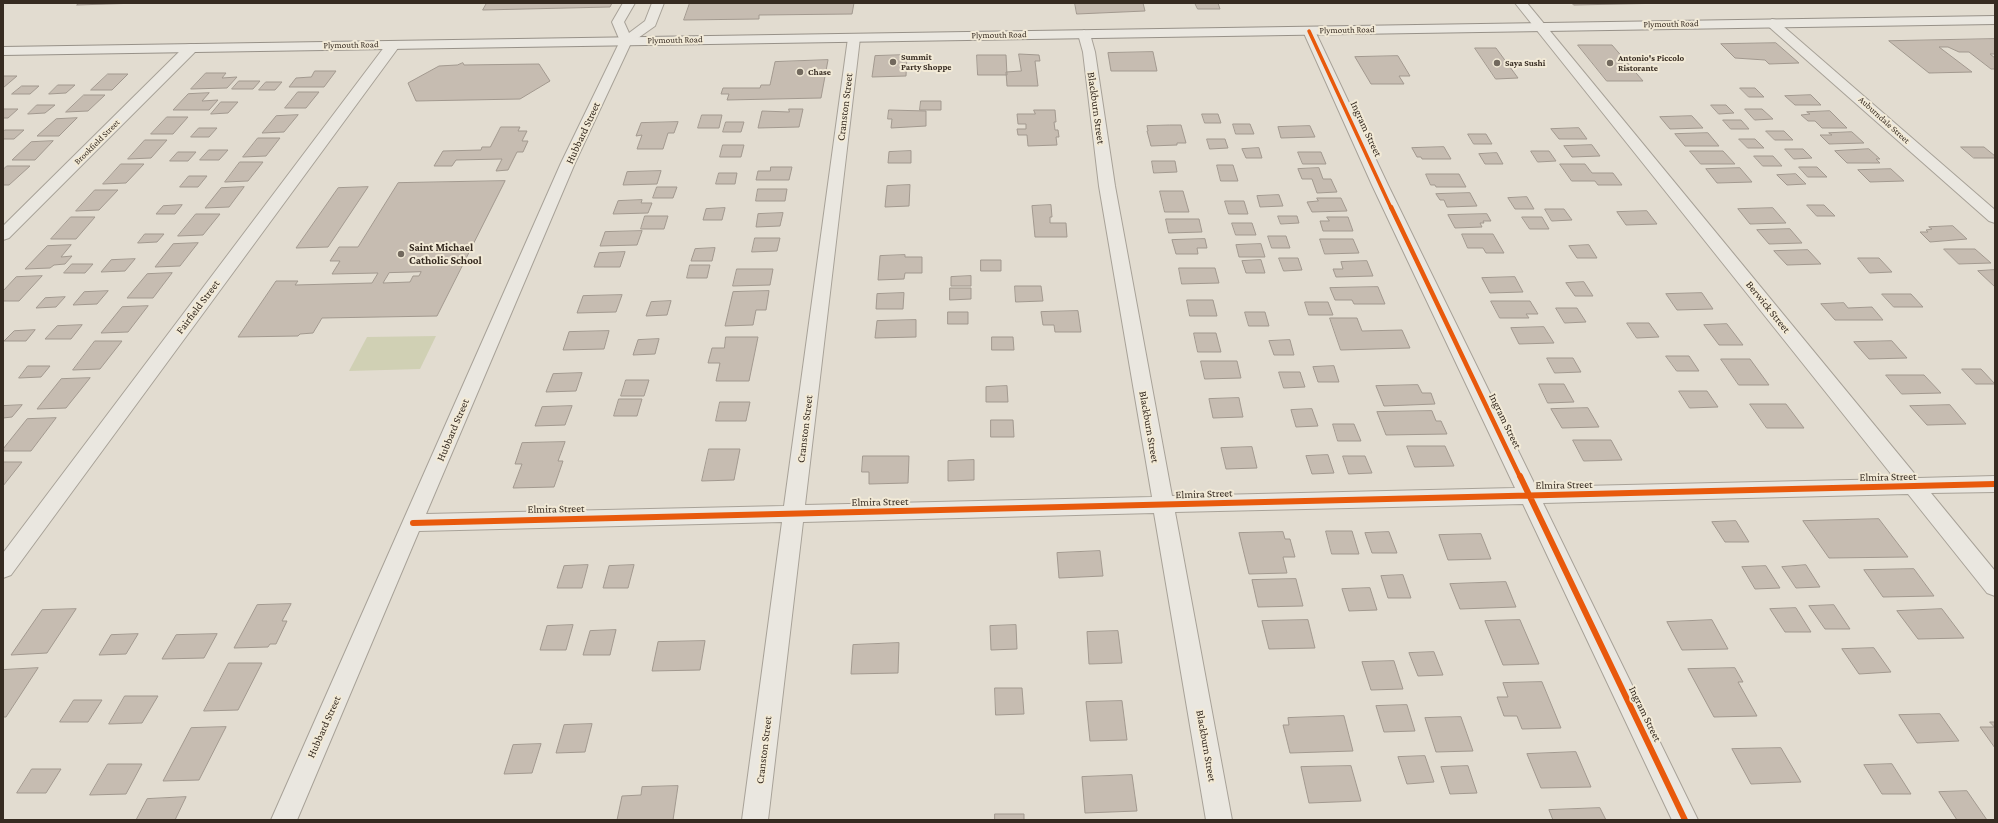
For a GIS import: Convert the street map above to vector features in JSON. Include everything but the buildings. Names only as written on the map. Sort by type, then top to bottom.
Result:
[{"type":"main road","name":"Plymouth Road","points":[[3,51],[1309,31],[1540,26],[1994,21]]},
{"type":"street","points":[[629,3],[618,22],[626,41],[651,23],[658,3]]},
{"type":"street","name":"Berwick Street","points":[[1521,3],[1995,587]]},
{"type":"street","name":"Auburndale Street","points":[[1772,23],[1995,218]]},
{"type":"street","name":"Ingram Street","points":[[1309,31],[1380,185],[1685,820]]},
{"type":"street","name":"Blackburn Street","points":[[1084,34],[1089,52],[1093,91],[1106,179],[1220,820]]},
{"type":"street","name":"Cranston Street","points":[[755,820],[854,38]]},
{"type":"street","name":"Hubbard Street","points":[[284,820],[568,163],[626,41]]},
{"type":"street","name":"Fairfield Street","points":[[3,569],[393,45]]},
{"type":"street","name":"Brookfield Street","points":[[3,235],[191,48]]},
{"type":"street","name":"Elmira Street","points":[[413,523],[1995,484]]},
{"type":"green space","points":[[436,336],[420,369],[349,371],[367,337]]},
{"type":"cycle path","points":[[1309,31],[1380,185],[1685,820]]},
{"type":"cycle path","points":[[413,523],[1995,484]]},
{"type":"place","name":"Summit Party Shoppe","points":[[893,62]]},
{"type":"place","name":"Saya Sushi","points":[[1497,63]]},
{"type":"place","name":"Antonio's Piccolo Ristorante","points":[[1610,63]]},
{"type":"place","name":"Chase","points":[[800,72]]},
{"type":"place","name":"Saint Michael Catholic School","points":[[401,254]]}]
